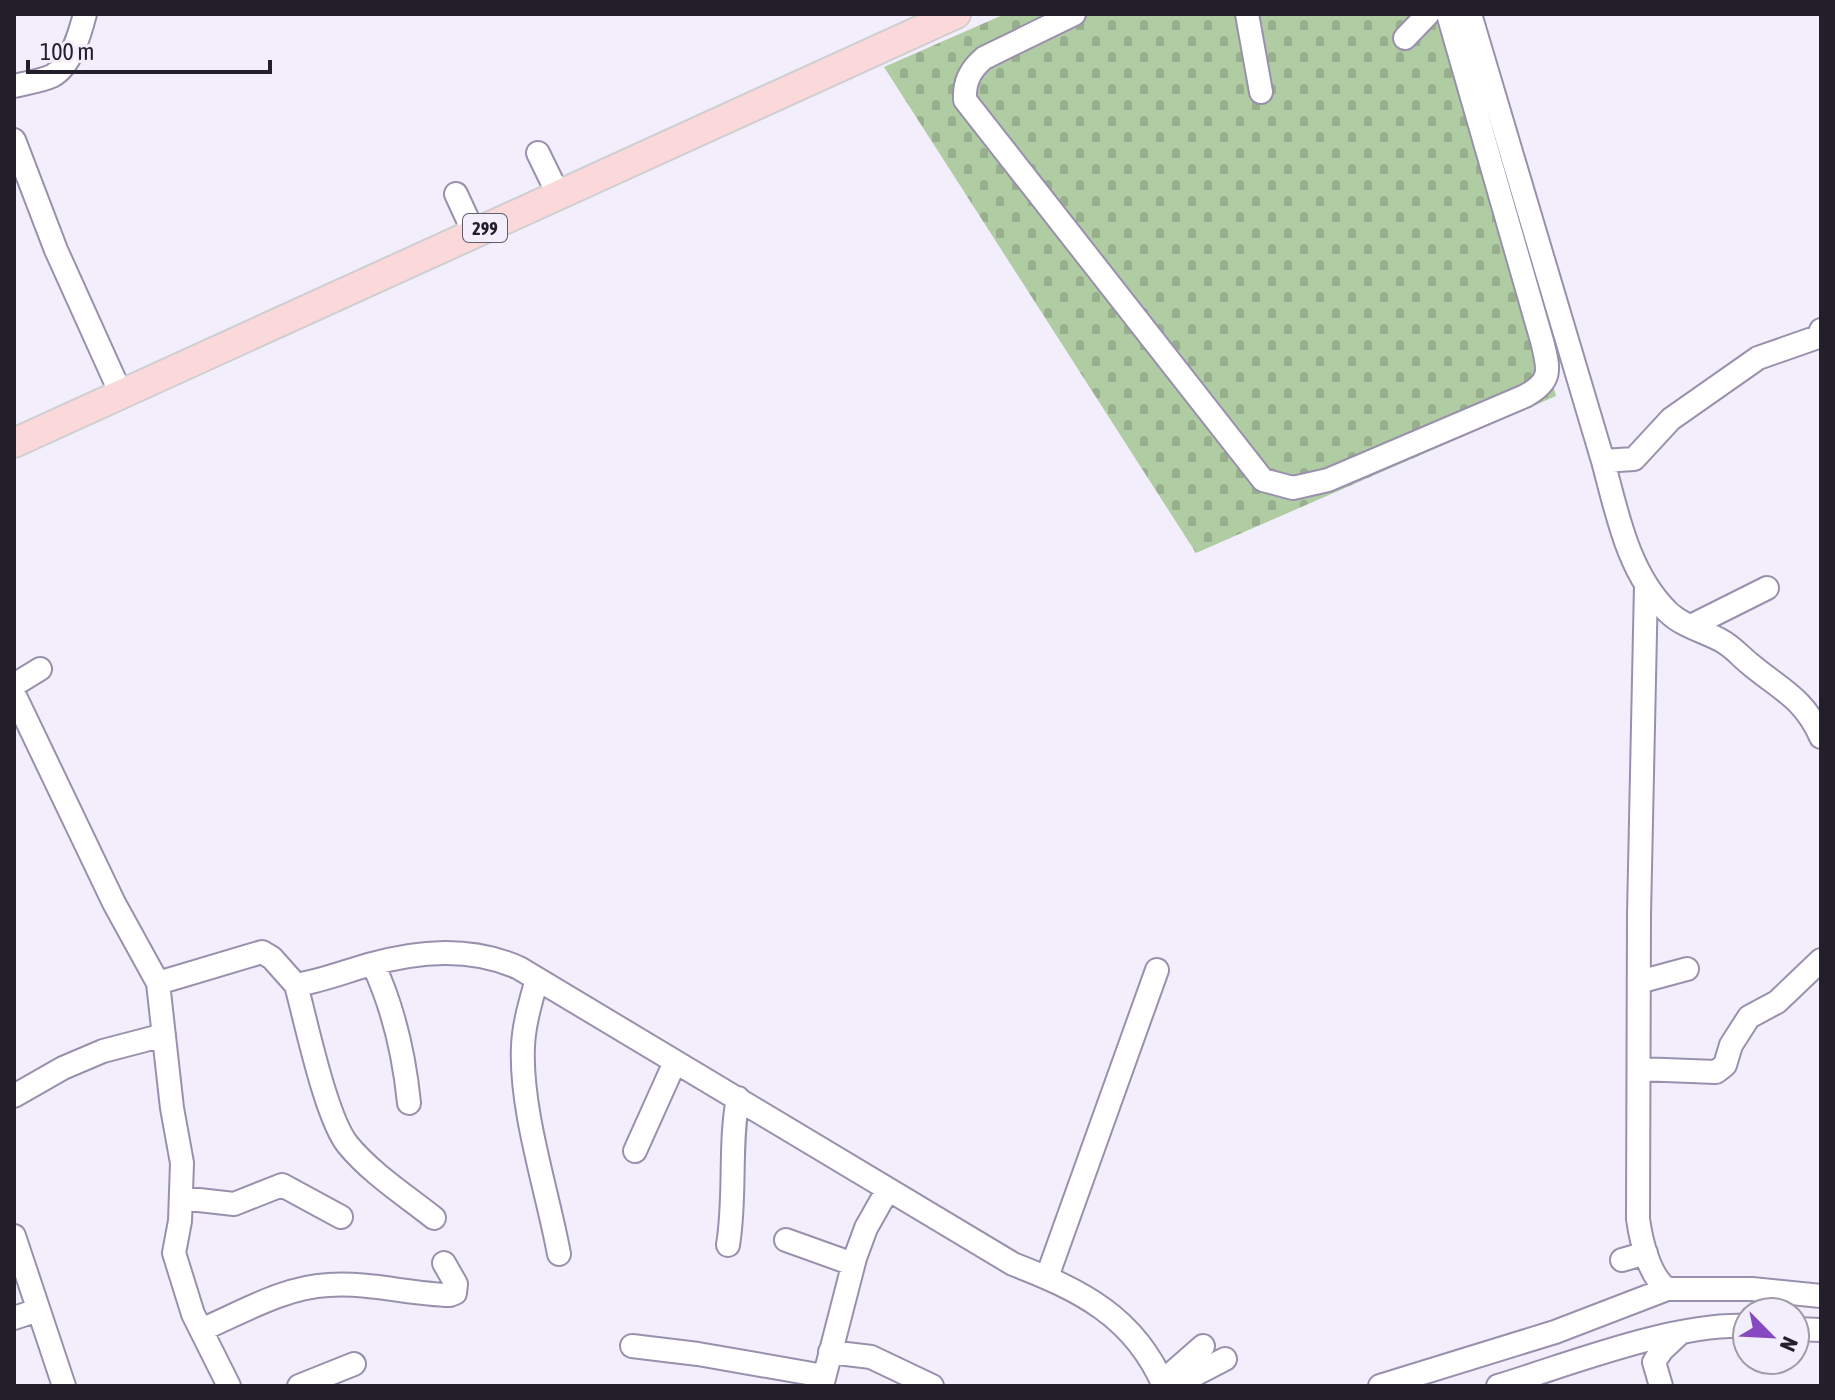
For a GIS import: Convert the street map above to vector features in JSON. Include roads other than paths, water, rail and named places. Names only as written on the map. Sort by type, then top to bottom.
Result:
[{"type":"main road","name":"299","points":[[14,443],[956,14]]},
{"type":"street","points":[[14,86],[52,75],[60,69],[66,62],[85,14]]},
{"type":"street","points":[[1074,14],[984,58],[975,66],[965,84],[965,100],[1263,480],[1293,488],[1328,480],[1525,396],[1545,380],[1547,363],[1542,341],[1448,14]]},
{"type":"street","points":[[1247,14],[1261,92]]},
{"type":"street","points":[[1405,38],[1428,14]]},
{"type":"street","points":[[1470,14],[1626,544],[1646,585],[1667,612],[1729,645],[1789,691],[1803,704],[1821,737]]},
{"type":"street","points":[[14,140],[56,250],[121,394]]},
{"type":"street","points":[[538,153],[558,194]]},
{"type":"street","points":[[456,194],[474,233]]},
{"type":"street","points":[[1603,461],[1634,459],[1671,419],[1758,358],[1820,336]]},
{"type":"street","points":[[1646,585],[1638,1219],[1646,1253],[1661,1285],[1667,1289]]},
{"type":"street","points":[[1691,626],[1767,588]]},
{"type":"street","points":[[14,685],[40,669]]},
{"type":"street","points":[[14,694],[119,912],[158,983],[182,1163],[174,1253],[193,1314],[229,1386]]},
{"type":"street","points":[[296,985],[373,964],[443,951],[488,956],[519,968],[1013,1264],[1064,1284],[1102,1307],[1142,1345],[1167,1385]]},
{"type":"street","points":[[158,983],[262,952],[268,954],[296,985],[332,1113],[341,1134],[357,1153],[434,1218]]},
{"type":"street","points":[[1639,1069],[1716,1072],[1721,1069],[1731,1045],[1749,1017],[1777,1002],[1821,960]]},
{"type":"street","points":[[373,964],[393,1011],[402,1046],[409,1103]]},
{"type":"street","points":[[1639,982],[1687,969]]},
{"type":"street","points":[[1047,1277],[1157,970]]},
{"type":"street","points":[[537,979],[527,1014],[523,1067],[531,1123],[559,1254]]},
{"type":"street","points":[[14,1096],[63,1068],[103,1051],[164,1035]]},
{"type":"street","points":[[635,1151],[675,1062]]},
{"type":"street","points":[[728,1245],[734,1119],[738,1098]]},
{"type":"street","points":[[181,1198],[234,1204],[278,1184],[341,1217]]},
{"type":"street","points":[[632,1346],[698,1354],[823,1381],[853,1264],[866,1228],[888,1189]]},
{"type":"street","points":[[15,1240],[64,1386]]},
{"type":"street","points":[[786,1240],[853,1264]]},
{"type":"street","points":[[1622,1260],[1646,1253]]},
{"type":"street","points":[[201,1330],[309,1287],[358,1284],[419,1294],[450,1295],[455,1293],[456,1284],[444,1263]]},
{"type":"street","points":[[1380,1386],[1555,1332],[1667,1289],[1752,1289],[1821,1296]]},
{"type":"street","points":[[14,1318],[38,1310]]},
{"type":"street","points":[[1498,1386],[1645,1341],[1731,1325]]},
{"type":"street","points":[[1661,1386],[1654,1362],[1680,1333]]},
{"type":"street","points":[[1167,1385],[1203,1346]]},
{"type":"street","points":[[830,1352],[871,1357],[932,1386]]},
{"type":"street","points":[[1167,1385],[1225,1359]]},
{"type":"street","points":[[299,1386],[354,1364]]}]
